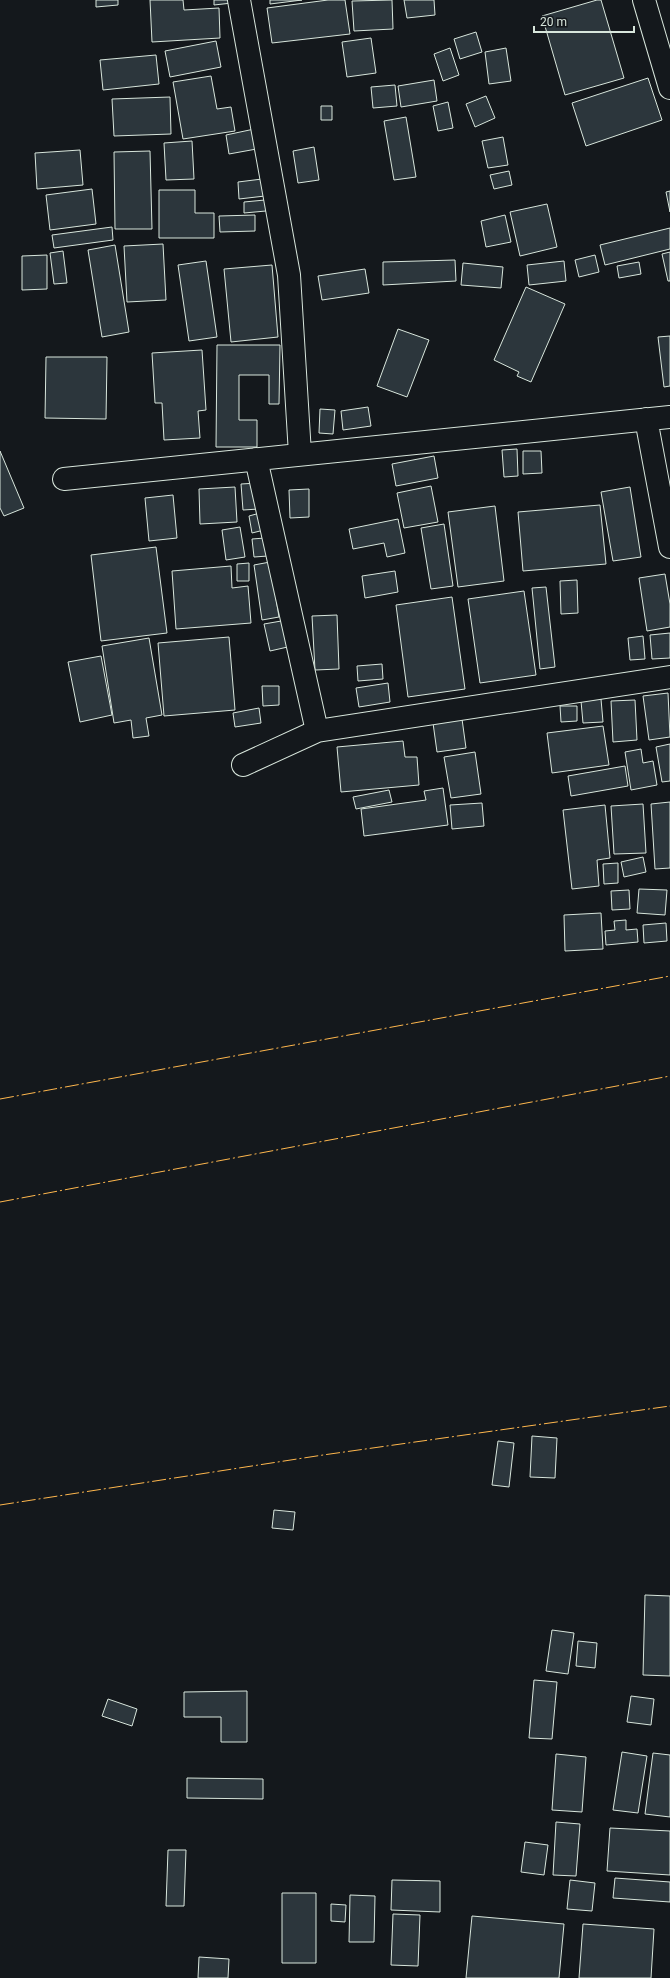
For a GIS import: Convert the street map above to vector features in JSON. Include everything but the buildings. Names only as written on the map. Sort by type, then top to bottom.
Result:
[{"type":"street","points":[[239,0],[289,275],[300,454]]},
{"type":"street","points":[[644,0],[670,88]]},
{"type":"street","points":[[64,479],[670,417]]},
{"type":"street","points":[[646,419],[670,547]]},
{"type":"street","points":[[256,459],[317,730]]},
{"type":"street","points":[[243,764],[317,730],[670,677]]},
{"type":"power","points":[[0,1099],[670,976]]},
{"type":"power","points":[[0,1202],[670,1076]]},
{"type":"power","points":[[0,1505],[323,1455],[670,1406]]}]
